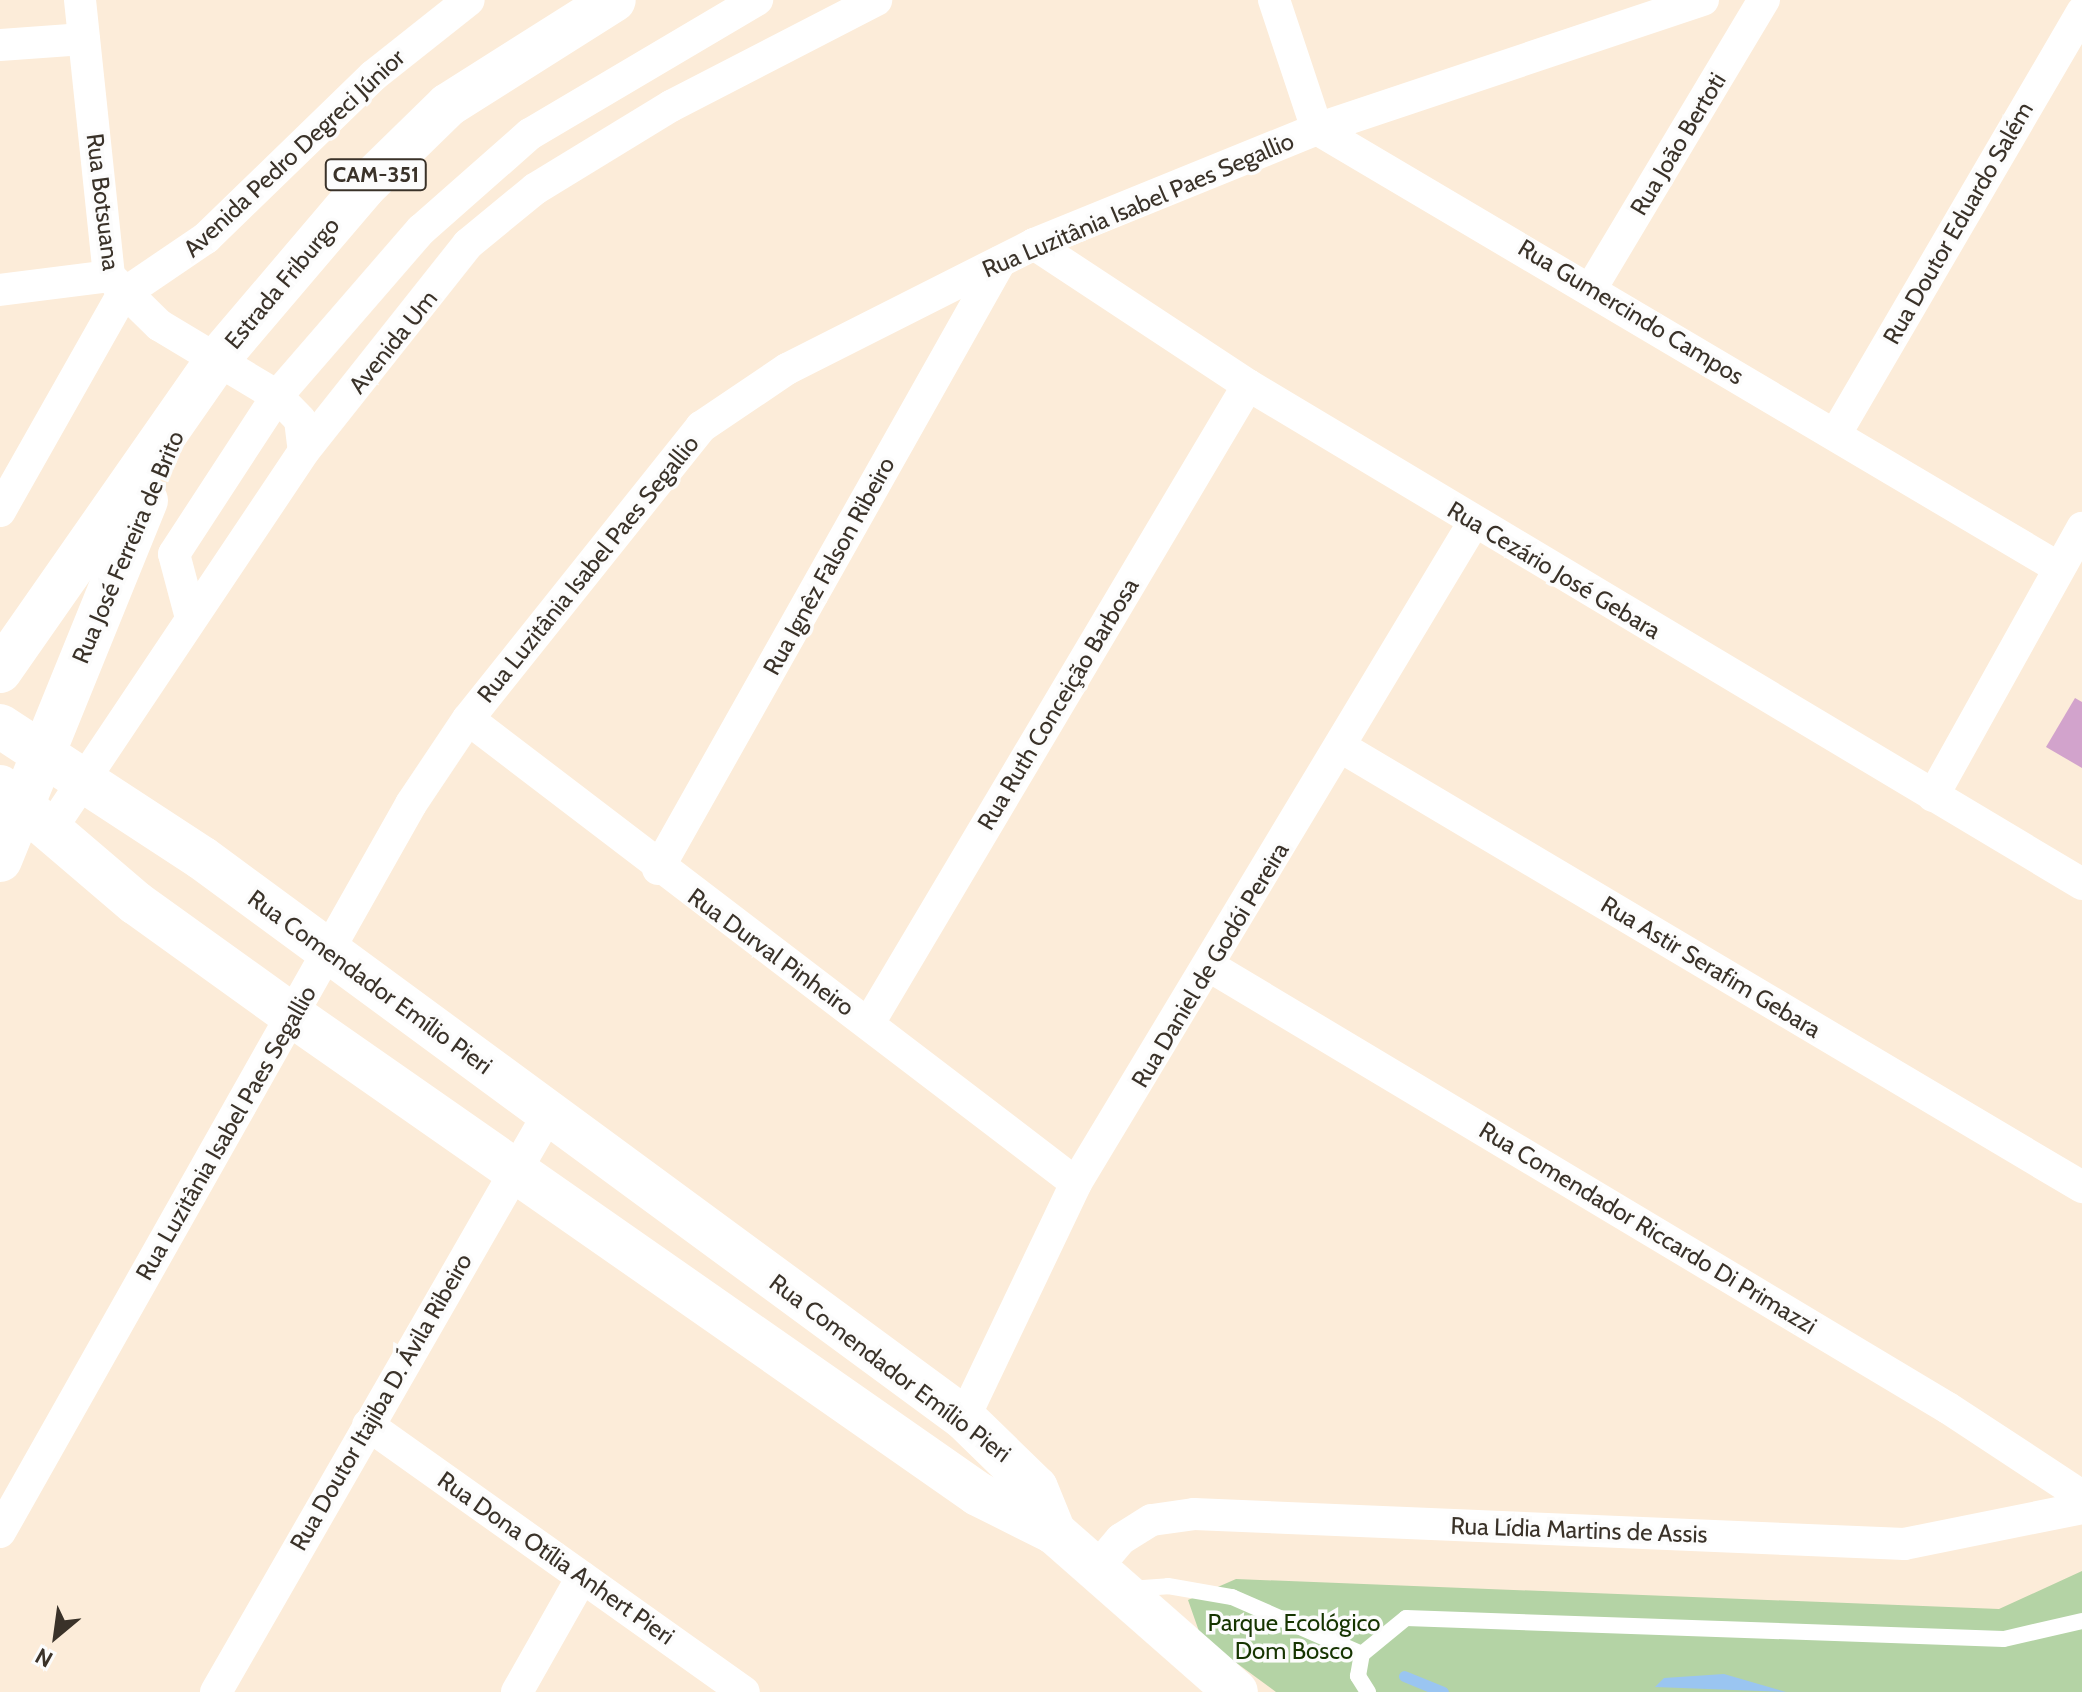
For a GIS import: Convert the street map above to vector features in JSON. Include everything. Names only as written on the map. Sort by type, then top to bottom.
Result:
[{"type":"street","name":"Rua Botsuana","points":[[80,0],[116,286],[216,361],[277,396],[300,420],[304,451]]},
{"type":"street","name":"Avenida Pedro Degreci Júnior","points":[[0,511],[116,286],[206,238],[373,76],[469,0]]},
{"type":"street","name":"Estrada Friburgo","points":[[191,404],[216,361],[364,187],[448,105],[614,0]]},
{"type":"street","name":"Avenida Um","points":[[191,618],[174,554],[277,396],[421,230],[530,134],[757,0]]},
{"type":"street","name":"Avenida Um","points":[[25,809],[81,778],[304,451],[377,364],[468,244],[535,189],[671,106],[876,0]]},
{"type":"street","points":[[1274,0],[1317,129]]},
{"type":"street","name":"Rua Luzitânia Isabel Paes Segallio","points":[[0,1532],[292,1015],[468,719],[701,427],[787,369],[1034,244],[1317,129],[1703,0]]},
{"type":"street","name":"Rua João Bertoti","points":[[1592,287],[1764,0]]},
{"type":"street","name":"Rua Doutor Eduardo Salém","points":[[1835,435],[2082,12]]},
{"type":"street","points":[[0,45],[84,39]]},
{"type":"street","name":"Rua Gumercindo Campos","points":[[1317,129],[1592,287],[2059,568]]},
{"type":"street","name":"Rua Cezário José Gebara","points":[[1034,244],[1248,385],[2082,884]]},
{"type":"street","name":"Rua Ignêz Falson Ribeiro","points":[[658,869],[1000,262]]},
{"type":"street","points":[[0,290],[116,286]]},
{"type":"street","points":[[346,319],[343,340],[351,354],[377,364]]},
{"type":"street","name":"Rua Ruth Conceição Barbosa","points":[[869,1023],[1248,385]]},
{"type":"street","name":"Rua José Ferreira de Brito","points":[[0,671],[191,404]]},
{"type":"street","name":"Rua José Ferreira de Brito","points":[[0,860],[25,809],[43,753],[110,579],[191,404]]},
{"type":"street","name":"Rua Daniel de Godói Pereira","points":[[964,1418],[1076,1183],[1211,967],[1474,522]]},
{"type":"street","points":[[1933,796],[2082,528]]},
{"type":"street","name":"Rua Durval Pinheiro","points":[[468,719],[658,869],[869,1023],[1076,1183]]},
{"type":"street","name":"Rua Comendador Emílio Pieri","points":[[0,726],[81,778],[330,951],[964,1418],[1036,1488],[1054,1532]]},
{"type":"street","name":"Rua Astir Serafim Gebara","points":[[1341,747],[2082,1187]]},
{"type":"street","name":"Rua Comendador Emílio Pieri","points":[[25,809],[292,1015],[512,1171],[978,1494],[1054,1532]]},
{"type":"street","name":"Rua Comendador Riccardo Di Primazzi","points":[[1211,967],[1948,1408],[2082,1496]]},
{"type":"street","name":"Rua Doutor Itajiba D. Ávila Ribeiro","points":[[216,1692],[512,1171],[549,1113]]},
{"type":"street","name":"Rua Dona Otília Anhert Pieri","points":[[368,1425],[744,1692]]},
{"type":"street","name":"Rua Lídia Martins de Assis","points":[[1103,1581],[1121,1539],[1152,1520],[1194,1514],[1904,1544],[2082,1508]]},
{"type":"street","points":[[1054,1532],[1103,1581],[1236,1692]]},
{"type":"street","points":[[517,1692],[582,1577]]},
{"type":"lane","points":[[1103,1581],[1168,1586],[1232,1597],[1362,1654]]},
{"type":"lane","points":[[1368,1692],[1358,1676],[1362,1654],[1406,1618],[2004,1639],[2082,1621]]},
{"type":"green space","name":"Parque Ecológico Dom Bosco","points":[[2082,1571],[2082,1692],[1276,1692],[1201,1637],[1188,1600],[1236,1579],[1999,1609]]},
{"type":"water","points":[[1724,1674],[1786,1692],[1655,1687],[1664,1678]]},
{"type":"building","points":[[2075,698],[2082,702],[2082,768],[2046,747]]},
{"type":"waterway","points":[[1404,1676],[1443,1692]]}]
